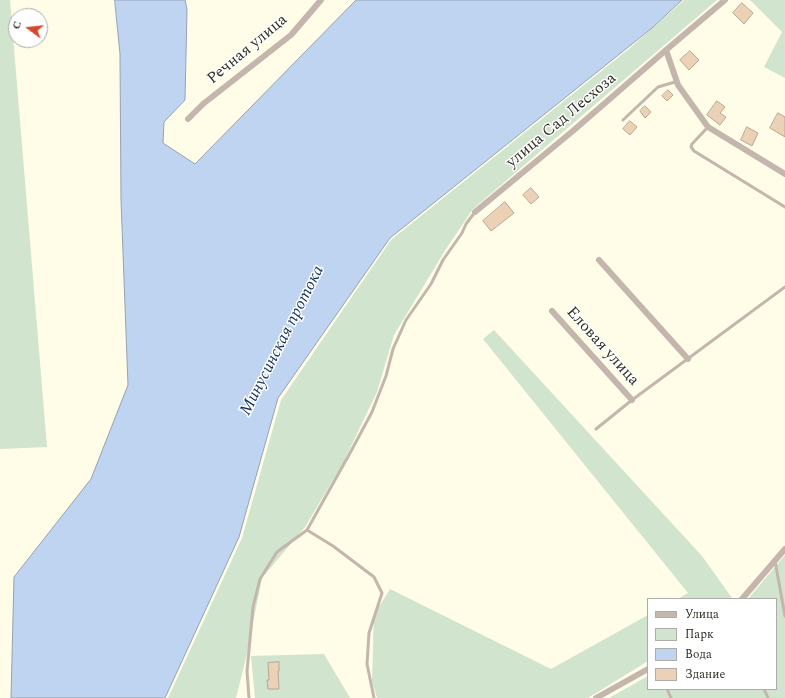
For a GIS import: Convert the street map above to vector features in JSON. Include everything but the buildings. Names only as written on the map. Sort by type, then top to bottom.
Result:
[{"type":"street","name":"Речная улица","points":[[188,118],[203,104],[291,35],[321,0]]},
{"type":"street","name":"улица Сад Лесхоза","points":[[475,212],[574,130],[725,0]]},
{"type":"street","points":[[666,50],[678,84],[708,127],[785,174]]},
{"type":"street","points":[[598,260],[688,359]]},
{"type":"street","name":"Еловая улица","points":[[552,311],[632,400]]},
{"type":"street","points":[[743,598],[785,549]]},
{"type":"street","points":[[596,698],[647,670]]},
{"type":"lane","points":[[623,120],[658,87],[675,82],[678,84]]},
{"type":"lane","points":[[708,127],[692,144],[694,151],[785,208]]},
{"type":"lane","points":[[249,698],[247,670],[253,608],[260,579],[276,552],[307,530],[372,412],[386,376],[393,349],[406,320],[431,284],[443,260],[475,212]]},
{"type":"lane","points":[[596,429],[632,400],[785,287]]},
{"type":"lane","points":[[307,530],[333,546],[374,577],[382,593],[368,633],[367,664],[374,698]]},
{"type":"lane","points":[[775,561],[785,616]]},
{"type":"green space","points":[[0,0],[10,0],[11,8],[8,8],[8,48],[14,48],[47,447],[0,449]]},
{"type":"green space","points":[[684,0],[717,0],[473,209],[446,249],[394,335],[377,392],[343,463],[305,527],[262,578],[236,698],[168,698],[242,538],[281,400],[391,240],[630,48]]},
{"type":"green space","points":[[750,0],[785,0],[785,78],[764,67],[782,32]]},
{"type":"green space","points":[[494,330],[702,556],[732,598],[680,598],[688,593],[483,339]]},
{"type":"green space","points":[[785,555],[785,698],[609,698],[647,677],[647,690],[777,690],[777,598],[749,598]]},
{"type":"green space","points":[[390,589],[551,669],[647,616],[647,662],[588,698],[377,698],[372,681],[374,615]]},
{"type":"green space","points":[[324,654],[350,698],[255,698],[251,656]]},
{"type":"water","name":"Минусинская протока","points":[[115,0],[185,0],[187,9],[185,100],[164,122],[163,143],[195,164],[356,0],[682,0],[652,28],[390,238],[278,398],[239,537],[165,698],[11,698],[14,577],[91,479],[128,385],[121,200],[120,54]]}]
